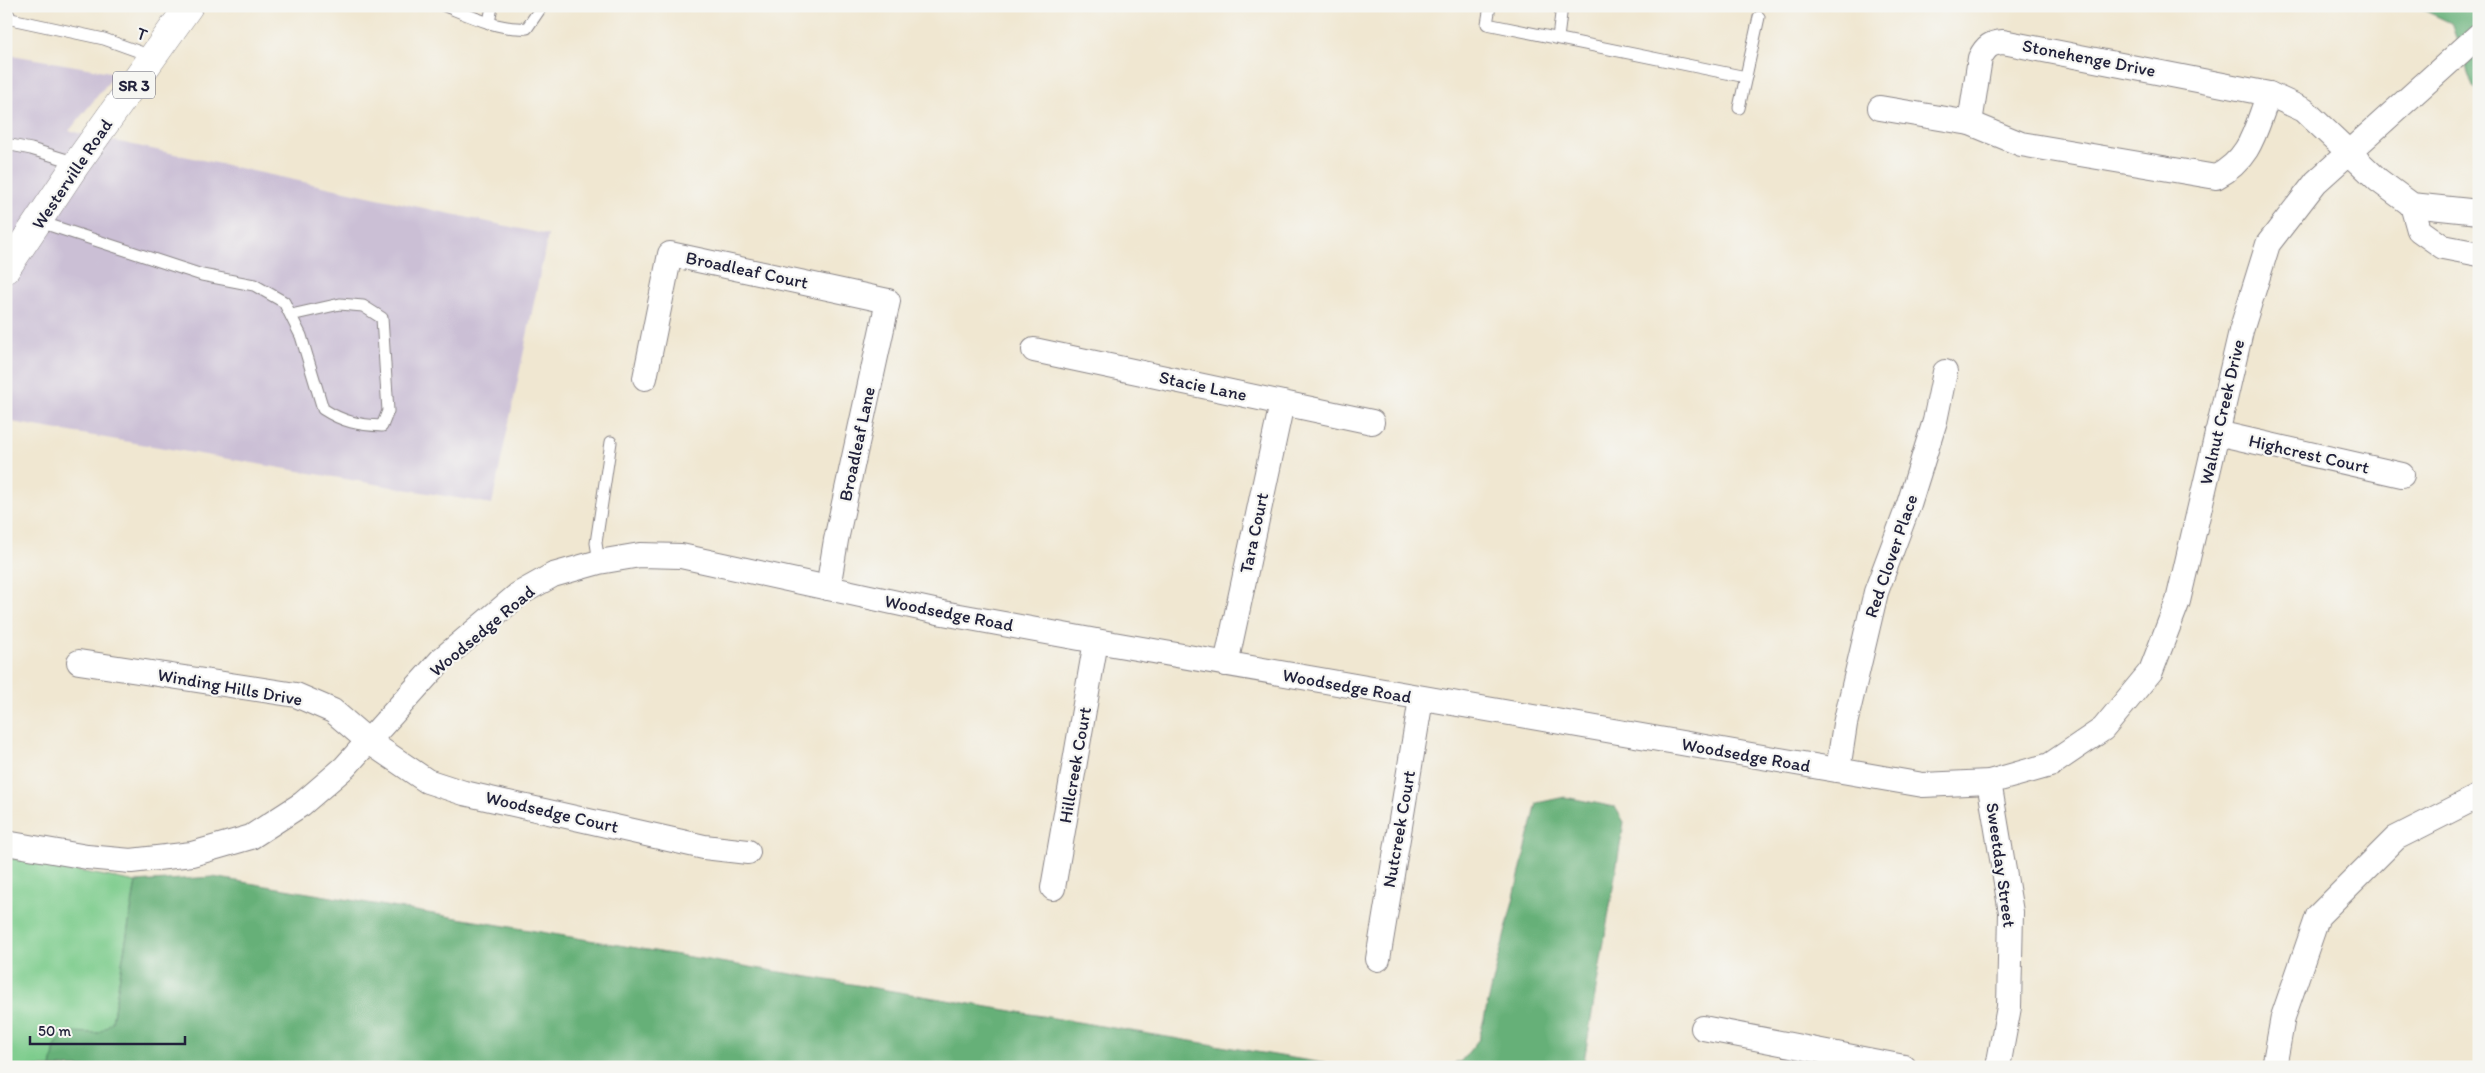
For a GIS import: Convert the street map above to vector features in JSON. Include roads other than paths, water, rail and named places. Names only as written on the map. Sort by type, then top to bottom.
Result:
[{"type":"main road","name":"Westerville Road","points":[[6,269],[40,222],[77,163],[155,57],[189,6]]},
{"type":"street","name":"Walnut Creek Drive","points":[[1989,782],[2050,765],[2103,729],[2151,671],[2178,601],[2241,331],[2268,244],[2316,182],[2479,35]]},
{"type":"street","name":"Stonehenge Drive","points":[[1970,123],[1980,58],[1985,49],[1993,43],[2013,44],[2269,94],[2304,110],[2350,151],[2378,180],[2412,205]]},
{"type":"street","points":[[1880,108],[1970,123],[2020,144],[2216,177],[2233,168],[2245,155],[2269,94]]},
{"type":"street","points":[[2479,212],[2412,205],[2419,230],[2442,247],[2479,254]]},
{"type":"street","name":"Broadleaf Court","points":[[645,378],[670,254],[888,301]]},
{"type":"street","name":"Broadleaf Lane","points":[[828,588],[836,540],[888,301]]},
{"type":"street","name":"Stacie Lane","points":[[1034,350],[1372,422]]},
{"type":"street","name":"Red Clover Place","points":[[1838,770],[1845,724],[1876,592],[1909,504],[1935,421],[1945,372]]},
{"type":"street","name":"Tara Court","points":[[1226,664],[1282,403]]},
{"type":"street","name":"Highcrest Court","points":[[2217,433],[2402,476]]},
{"type":"street","name":"Woodsedge Road","points":[[6,843],[87,858],[131,861],[192,854],[251,838],[302,804],[345,767],[442,659],[519,594],[553,575],[599,562],[640,555],[681,556],[828,588],[1096,641],[1923,785],[1989,782]]},
{"type":"street","name":"Hillcreek Court","points":[[1053,888],[1096,641]]},
{"type":"street","name":"Winding Hills Drive","points":[[79,662],[296,695],[333,711],[368,741]]},
{"type":"street","name":"Nutcreek Court","points":[[1378,959],[1421,699]]},
{"type":"street","name":"Woodsedge Court","points":[[368,741],[427,781],[464,793],[704,847],[748,852]]},
{"type":"street","name":"Sweetday Street","points":[[1989,782],[2011,912],[2009,1007],[1998,1067]]},
{"type":"street","points":[[2274,1067],[2283,1017],[2318,916],[2396,838],[2479,796]]},
{"type":"street","points":[[1703,1028],[1904,1067]]},
{"type":"lane","points":[[445,6],[489,23],[527,28],[542,6]]},
{"type":"lane","points":[[489,23],[492,6]]},
{"type":"lane","points":[[1490,6],[1487,24],[1746,77]]},
{"type":"lane","points":[[1558,38],[1562,6]]},
{"type":"lane","name":"T","points":[[6,10],[11,19],[104,39],[155,57]]},
{"type":"lane","points":[[1739,108],[1759,17]]},
{"type":"lane","points":[[6,144],[31,149],[77,163]]},
{"type":"lane","points":[[40,222],[202,275],[254,285],[284,302],[301,336],[323,409],[338,419],[358,426],[382,426],[388,411],[382,318],[363,306],[340,304],[291,315]]},
{"type":"lane","points":[[599,562],[596,543],[611,442]]}]
